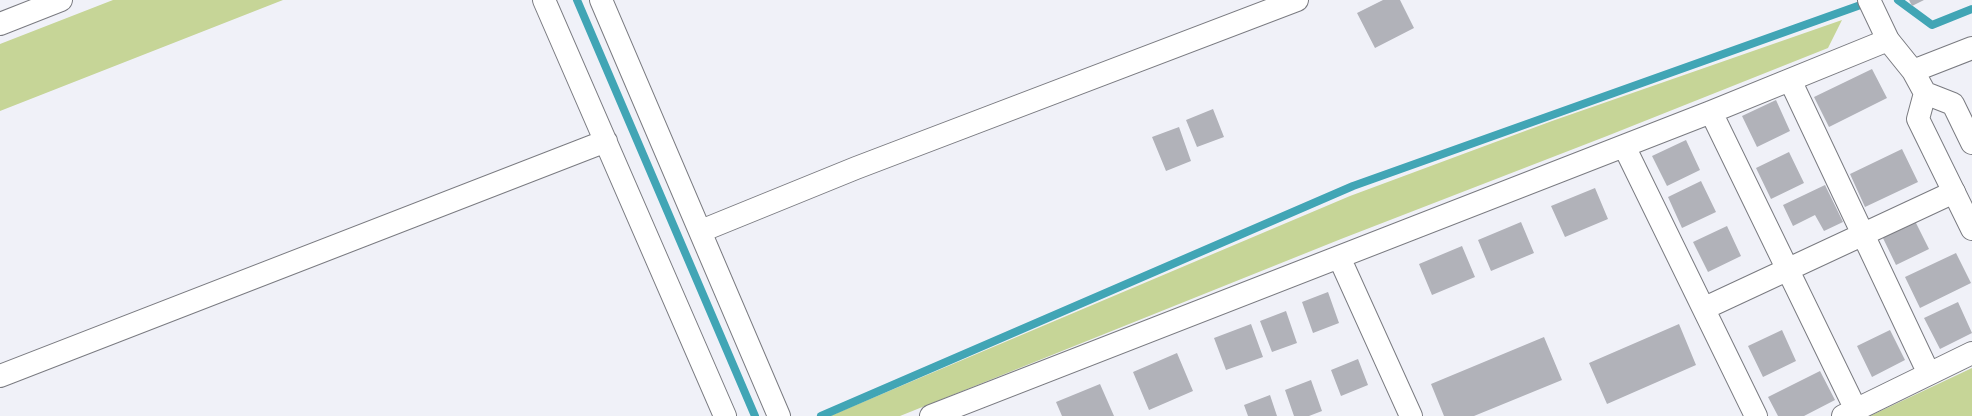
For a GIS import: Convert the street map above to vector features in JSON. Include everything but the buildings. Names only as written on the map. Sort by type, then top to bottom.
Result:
[{"type":"street","points":[[0,24],[61,0]]},
{"type":"street","points":[[544,0],[725,416]]},
{"type":"street","points":[[601,0],[779,416]]},
{"type":"street","points":[[701,231],[856,168],[1297,0]]},
{"type":"street","points":[[1869,0],[1888,40],[1913,70],[1926,93],[1953,104],[1972,143]]},
{"type":"street","points":[[931,416],[1712,112],[1888,40]]},
{"type":"street","points":[[1913,70],[1972,48]]},
{"type":"street","points":[[1790,80],[1929,374]]},
{"type":"street","points":[[1926,93],[1918,119],[1972,229]]},
{"type":"street","points":[[1712,112],[1788,270],[1850,413],[1972,353]]},
{"type":"street","points":[[0,376],[606,141]]},
{"type":"street","points":[[1624,146],[1705,308],[1756,416]]},
{"type":"street","points":[[1705,308],[1954,192]]},
{"type":"street","points":[[1339,257],[1411,416]]},
{"type":"green space","points":[[113,0],[283,0],[0,111],[0,44]]},
{"type":"green space","points":[[1842,20],[1828,48],[1607,136],[1341,239],[900,416],[830,416],[1350,196],[1552,121]]},
{"type":"green space","points":[[1972,368],[1972,416],[1870,416]]},
{"type":"waterway","points":[[577,0],[755,416]]},
{"type":"waterway","points":[[1898,0],[1932,25],[1972,9]]},
{"type":"waterway","points":[[821,416],[1353,186],[1869,2]]}]
